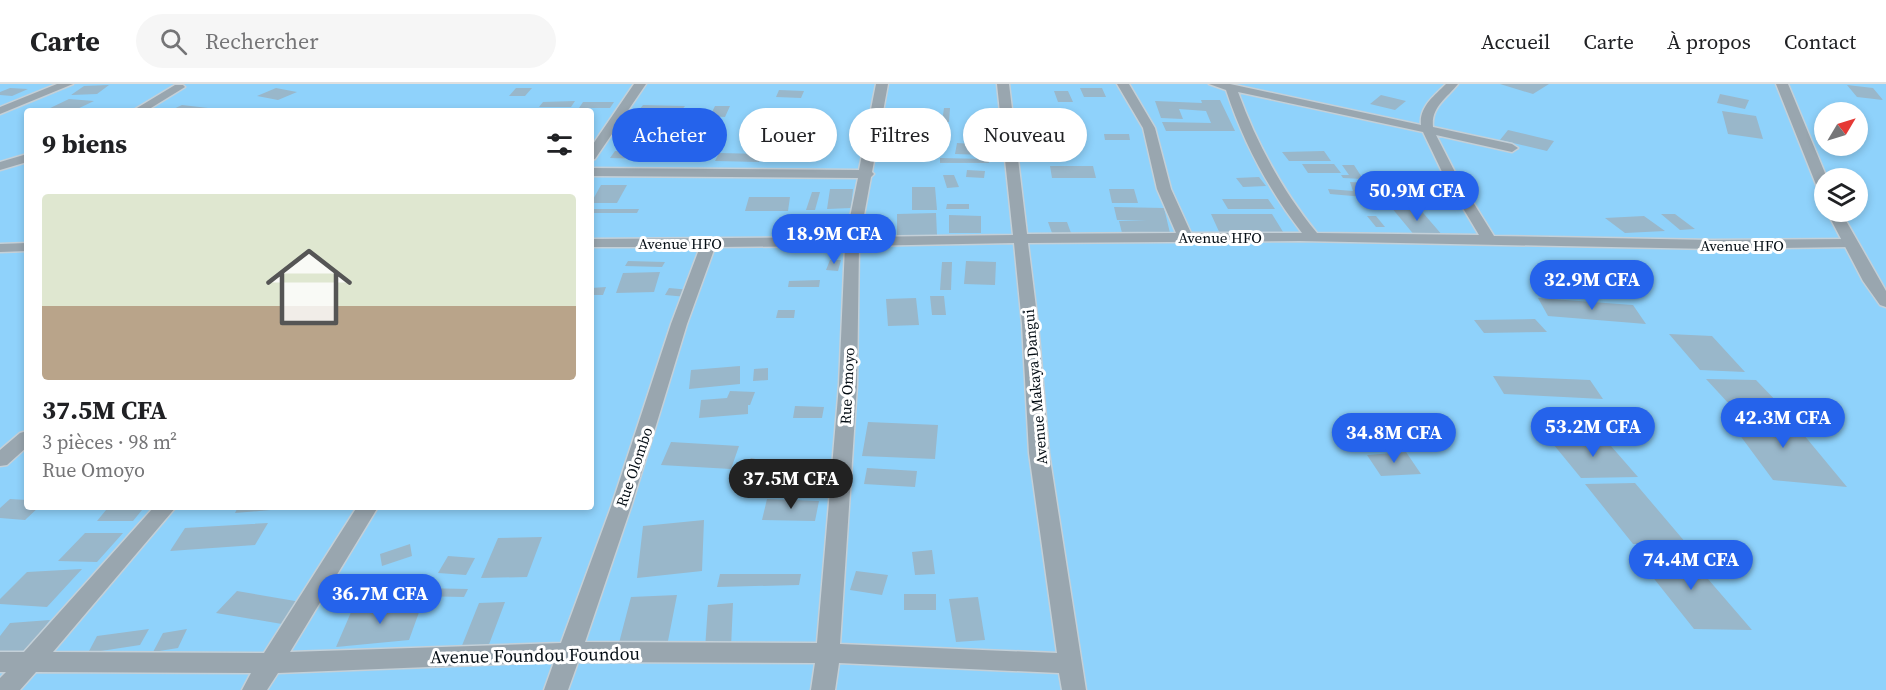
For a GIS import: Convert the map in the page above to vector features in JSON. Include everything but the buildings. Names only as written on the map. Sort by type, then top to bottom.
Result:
[{"type":"street","points":[[0,111],[67,84]]},
{"type":"street","points":[[594,152],[640,84]]},
{"type":"street","name":"Rue Omoyo","points":[[823,690],[828,652],[848,385],[852,242],[867,174],[882,84]]},
{"type":"street","name":"Avenue Makaya Dangui","points":[[1003,84],[1030,324],[1039,453],[1074,690]]},
{"type":"street","points":[[1123,84],[1149,128],[1164,189],[1185,236]]},
{"type":"street","points":[[1215,84],[1512,148]]},
{"type":"street","points":[[1452,84],[1428,111],[1425,128],[1490,241]]},
{"type":"street","points":[[1782,84],[1816,168]]},
{"type":"street","points":[[143,108],[179,87]]},
{"type":"street","points":[[1231,89],[1242,121],[1264,165],[1289,208],[1313,237]]},
{"type":"street","points":[[0,166],[24,159]]},
{"type":"street","points":[[594,172],[867,174]]},
{"type":"street","points":[[1839,222],[1871,281],[1886,302]]},
{"type":"street","name":"Avenue HFO","points":[[594,243],[852,242],[1185,236],[1746,246],[1850,243]]},
{"type":"street","name":"Rue Olombo","points":[[556,690],[621,507],[679,324],[709,243]]},
{"type":"street","points":[[0,248],[24,247]]},
{"type":"street","points":[[0,460],[24,440]]},
{"type":"street","points":[[5,690],[163,510]]},
{"type":"street","points":[[254,690],[366,510]]},
{"type":"street","name":"Avenue Foundou Foundou","points":[[0,662],[270,663],[569,652],[828,652],[1069,664]]},
{"type":"shaded area","points":[[0,84],[1886,84],[1886,690],[0,690]]}]
